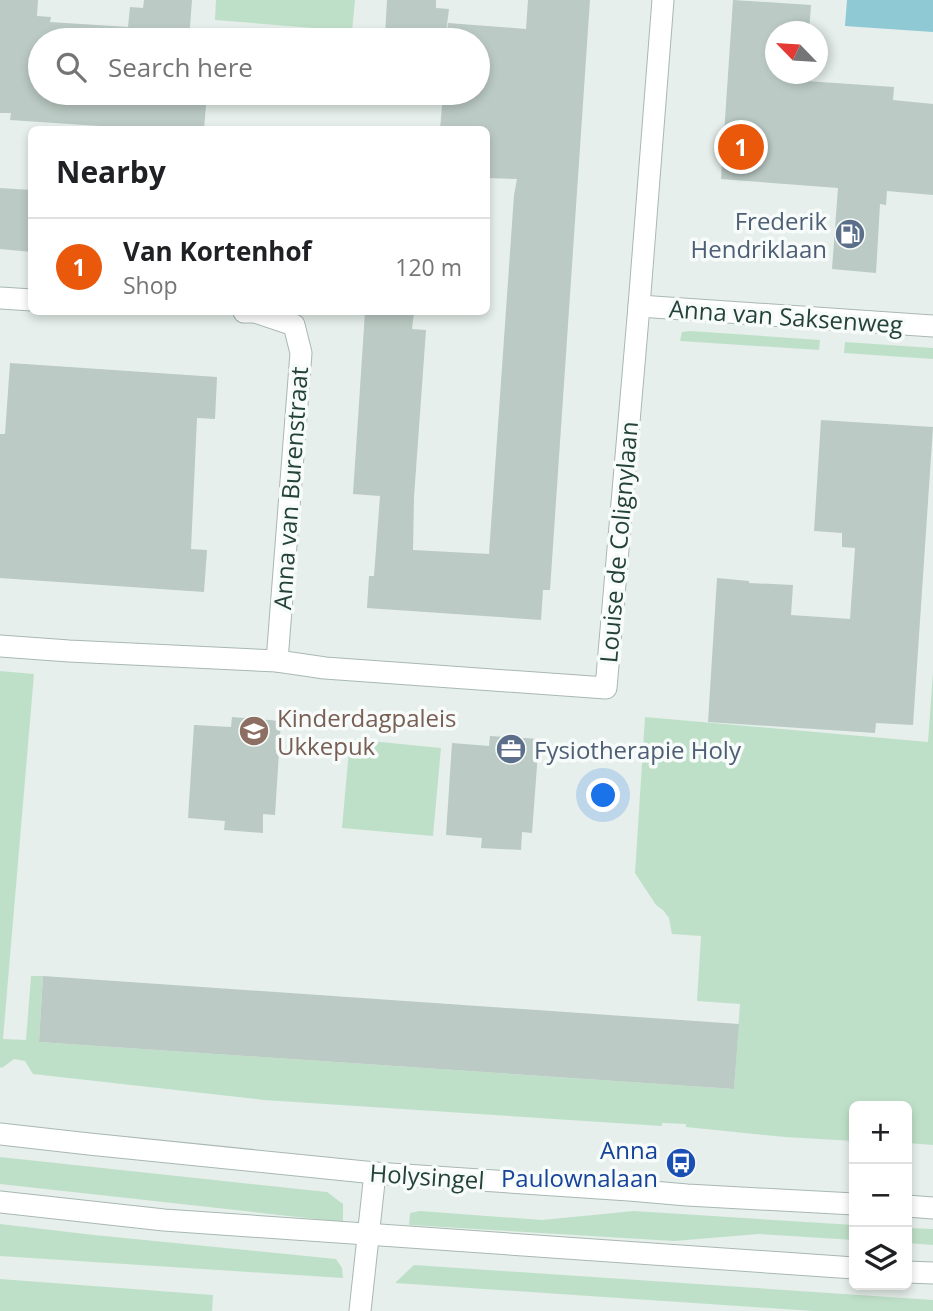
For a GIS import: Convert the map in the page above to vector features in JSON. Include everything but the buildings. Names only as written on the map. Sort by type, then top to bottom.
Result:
[{"type":"street","name":"Louise de Colignylaan","points":[[0,646],[277,661],[325,668],[606,688],[663,0]]},
{"type":"street","points":[[0,299],[28,300]]},
{"type":"street","name":"Anna van Saksenweg","points":[[639,306],[933,326]]},
{"type":"street","name":"Anna van Burenstraat","points":[[264,315],[294,325],[300,353],[277,661]]},
{"type":"street","name":"Holysingel","points":[[0,1134],[375,1173],[849,1204]]},
{"type":"street","points":[[360,1311],[375,1173]]},
{"type":"street","points":[[0,1202],[164,1220],[849,1268]]},
{"type":"street","points":[[912,1206],[933,1208]]},
{"type":"street","points":[[912,1272],[933,1273]]},
{"type":"green space","points":[[216,0],[355,0],[352,28],[315,28],[215,20]]},
{"type":"green space","points":[[682,332],[820,340],[819,350],[680,341]]},
{"type":"green space","points":[[845,342],[933,348],[933,359],[844,353]]},
{"type":"green space","points":[[0,671],[34,674],[3,1039],[26,1040],[31,976],[43,976],[39,1042],[734,1089],[740,1004],[697,1001],[701,936],[672,934],[669,918],[656,905],[635,873],[645,717],[928,742],[933,672],[933,1145],[912,1143],[912,1101],[849,1101],[849,1141],[686,1127],[686,1124],[662,1123],[662,1126],[264,1100],[33,1074],[25,1061],[14,1059],[0,1067]]},
{"type":"green space","points":[[350,739],[441,748],[433,836],[342,828]]},
{"type":"green space","points":[[0,1157],[327,1192],[343,1204],[343,1222],[0,1184]]},
{"type":"green space","points":[[420,1211],[542,1220],[634,1211],[849,1225],[849,1240],[759,1234],[674,1241],[409,1225],[410,1213]]},
{"type":"green space","points":[[0,1224],[336,1259],[342,1268],[343,1278],[0,1256]]},
{"type":"green space","points":[[912,1228],[933,1229],[933,1245],[912,1243]]},
{"type":"green space","points":[[414,1265],[933,1300],[933,1311],[813,1311],[395,1283]]},
{"type":"green space","points":[[0,1279],[213,1295],[212,1311],[0,1311]]},
{"type":"water","points":[[847,0],[933,0],[933,32],[845,26]]},
{"type":"place","name":"Van Kortenhof","points":[[741,147]]},
{"type":"place","name":"Frederik Hendriklaan","points":[[850,234]]},
{"type":"place","name":"Kinderdagpaleis Ukkepuk","points":[[254,731]]},
{"type":"place","name":"Fysiotherapie Holy","points":[[511,749]]},
{"type":"place","name":"Anna Paulownalaan","points":[[681,1163]]}]
